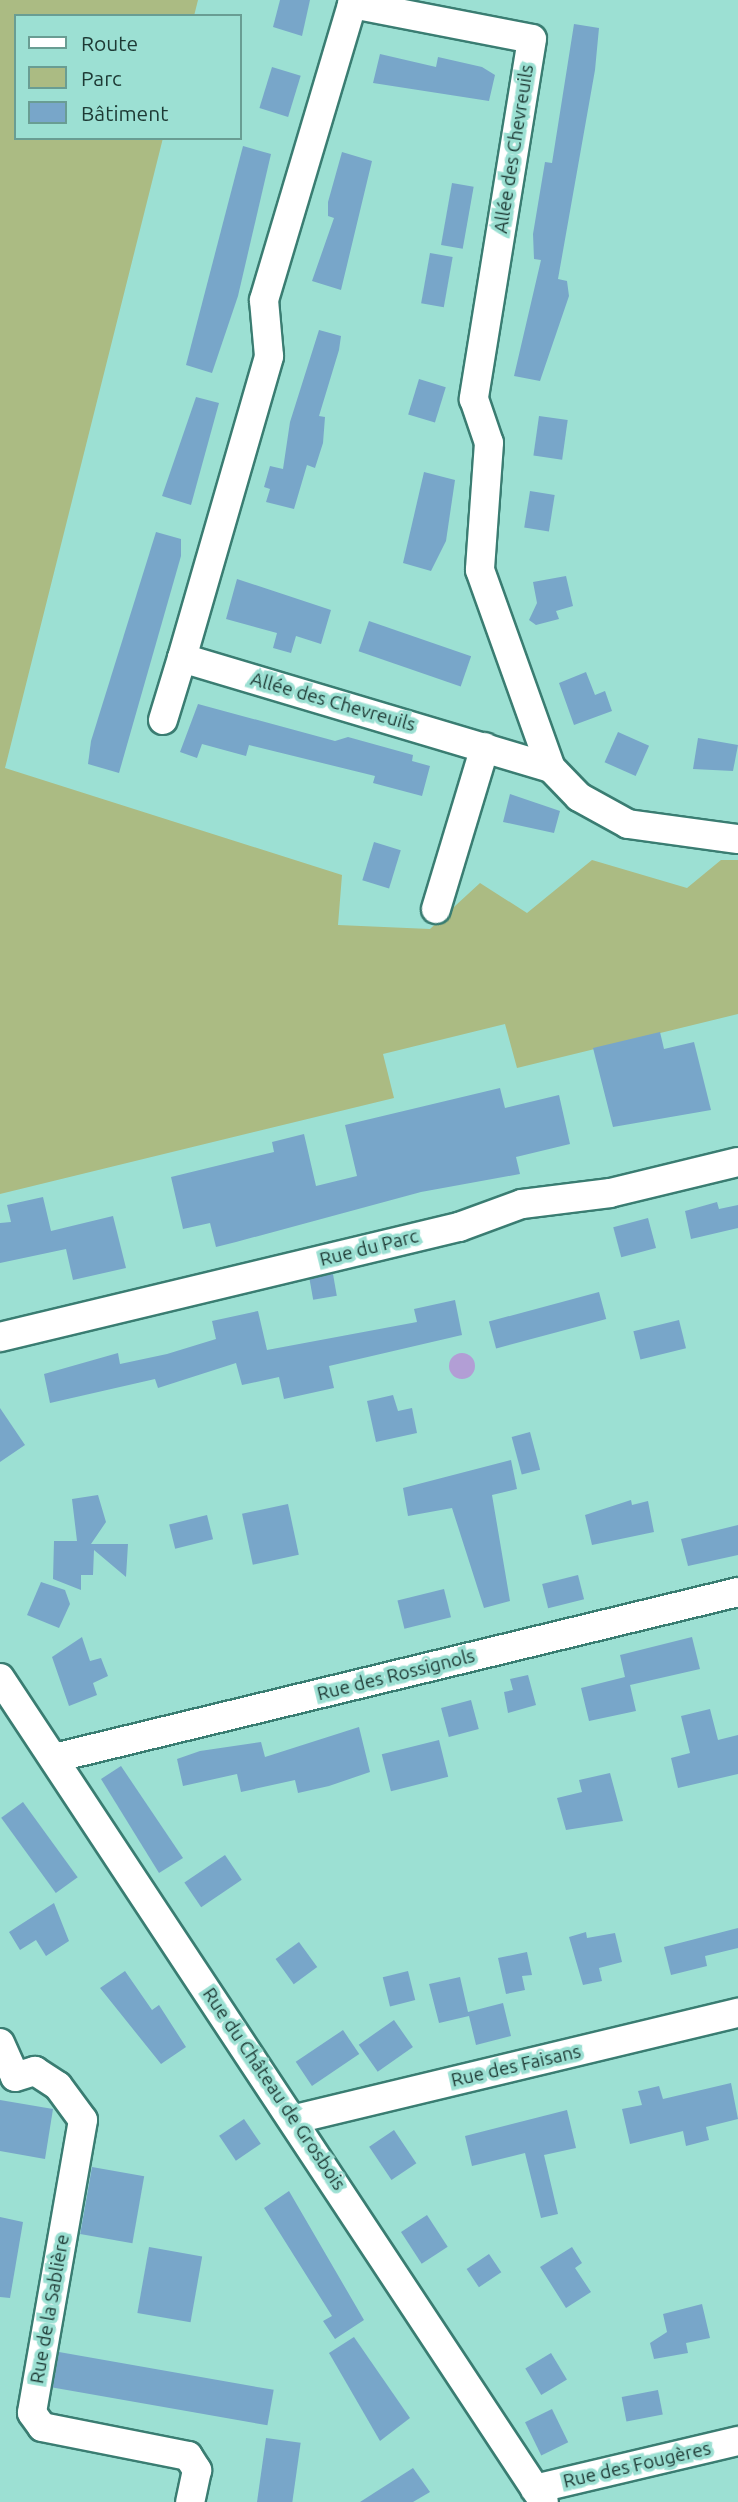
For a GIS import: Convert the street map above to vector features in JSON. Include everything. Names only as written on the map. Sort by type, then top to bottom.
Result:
[{"type":"street","name":"Allée des Chevreuils","points":[[163,720],[270,356],[264,300],[352,4],[532,40],[474,398],[489,443],[480,570],[551,768],[579,797],[628,824],[738,839]]},
{"type":"street","name":"Allée des Chevreuils","points":[[182,658],[551,768]]},
{"type":"street","points":[[436,909],[485,747]]},
{"type":"street","name":"Rue du Parc","points":[[0,1337],[459,1227],[522,1204],[610,1193],[738,1162]]},
{"type":"street","name":"Rue des Rossignols","points":[[54,1758],[738,1592]]},
{"type":"street","name":"Rue du Château de Grosbois","points":[[0,1678],[295,2119],[539,2495]]},
{"type":"street","name":"Rue des Faisans","points":[[295,2119],[738,2013]]},
{"type":"street","name":"Rue de la Sablière","points":[[0,2043],[7,2080],[36,2071],[58,2086],[83,2120],[32,2413],[42,2427],[188,2456],[197,2470],[190,2502]]},
{"type":"street","name":"Rue des Fougères","points":[[539,2495],[738,2441]]},
{"type":"green space","points":[[0,0],[198,0],[194,14],[14,14],[14,140],[162,140],[5,768],[342,875],[338,925],[430,929],[480,883],[527,913],[592,860],[687,888],[721,860],[738,860],[738,1014],[517,1068],[505,1024],[383,1054],[394,1098],[0,1194]]},
{"type":"shaded area","points":[[462,1353],[471,1357],[475,1366],[471,1375],[462,1379],[453,1375],[449,1366],[453,1357]]},
{"type":"building","points":[[280,0],[310,0],[302,36],[273,27]]},
{"type":"building","points":[[574,24],[599,28],[595,70],[558,279],[567,281],[569,296],[540,381],[514,376],[541,260],[534,259],[533,234],[545,162],[552,163]]},
{"type":"building","points":[[380,54],[436,67],[438,57],[482,67],[495,75],[489,101],[373,83]]},
{"type":"building","points":[[272,67],[301,76],[288,117],[259,108]]},
{"type":"building","points":[[243,146],[271,154],[238,296],[212,373],[186,365]]},
{"type":"building","points":[[342,152],[372,161],[341,290],[312,281],[334,218],[328,216],[328,202]]},
{"type":"building","points":[[452,183],[474,187],[463,249],[441,245]]},
{"type":"building","points":[[430,253],[453,257],[444,307],[421,303]]},
{"type":"building","points":[[319,330],[341,336],[319,416],[325,417],[323,443],[315,468],[307,465],[294,509],[266,502],[270,489],[264,487],[270,466],[283,469],[290,422]]},
{"type":"building","points":[[419,379],[446,387],[435,423],[408,414]]},
{"type":"building","points":[[196,397],[219,403],[191,505],[162,496]]},
{"type":"building","points":[[539,416],[568,420],[562,460],[533,456]]},
{"type":"building","points":[[424,472],[455,480],[446,541],[431,571],[403,563]]},
{"type":"building","points":[[530,491],[555,495],[549,531],[524,528]]},
{"type":"building","points":[[156,532],[181,539],[181,556],[119,773],[88,764],[91,741]]},
{"type":"building","points":[[566,576],[573,606],[556,611],[559,619],[536,625],[529,620],[537,603],[533,582]]},
{"type":"building","points":[[237,579],[331,610],[321,644],[296,636],[291,653],[273,648],[277,633],[226,619]]},
{"type":"building","points":[[369,621],[471,656],[461,686],[359,651]]},
{"type":"building","points":[[586,672],[595,695],[605,691],[612,711],[574,725],[559,683]]},
{"type":"building","points":[[198,704],[335,741],[348,737],[413,755],[412,761],[430,766],[422,796],[373,783],[375,776],[249,745],[246,756],[202,744],[197,758],[180,752]]},
{"type":"building","points":[[618,732],[649,746],[636,776],[605,762]]},
{"type":"building","points":[[698,738],[738,745],[733,771],[693,769]]},
{"type":"building","points":[[510,794],[560,811],[554,833],[503,822]]},
{"type":"building","points":[[374,842],[401,850],[389,888],[362,880]]},
{"type":"building","points":[[660,1032],[664,1049],[694,1042],[711,1110],[613,1127],[593,1048]]},
{"type":"building","points":[[500,1088],[505,1108],[559,1095],[570,1144],[516,1157],[520,1174],[421,1192],[216,1247],[210,1223],[183,1229],[171,1177],[274,1152],[272,1142],[304,1134],[316,1186],[357,1176],[345,1125]]},
{"type":"building","points":[[43,1197],[51,1231],[113,1216],[126,1268],[73,1280],[66,1249],[0,1263],[0,1223],[11,1222],[7,1205]]},
{"type":"building","points":[[717,1202],[719,1209],[738,1205],[738,1228],[691,1239],[685,1211]]},
{"type":"building","points":[[648,1218],[656,1248],[621,1257],[613,1227]]},
{"type":"building","points":[[333,1274],[337,1296],[313,1300],[309,1278]]},
{"type":"building","points":[[599,1292],[606,1319],[496,1349],[489,1322]]},
{"type":"building","points":[[455,1300],[462,1335],[329,1366],[334,1388],[284,1399],[279,1377],[242,1385],[236,1363],[158,1388],[155,1379],[50,1403],[44,1374],[118,1353],[120,1364],[167,1354],[216,1339],[212,1321],[258,1311],[267,1350],[417,1322],[414,1309]]},
{"type":"building","points":[[679,1320],[686,1348],[640,1360],[633,1331]]},
{"type":"building","points":[[393,1395],[398,1411],[412,1408],[417,1433],[376,1442],[367,1401]]},
{"type":"building","points":[[0,1408],[25,1445],[0,1462]]},
{"type":"building","points":[[530,1432],[540,1470],[522,1475],[512,1437]]},
{"type":"building","points":[[511,1460],[517,1489],[492,1495],[510,1601],[484,1608],[452,1508],[408,1516],[403,1488]]},
{"type":"building","points":[[98,1495],[106,1522],[91,1544],[128,1544],[126,1577],[94,1550],[93,1575],[81,1575],[81,1590],[53,1579],[54,1541],[77,1541],[72,1499]]},
{"type":"building","points":[[631,1500],[632,1505],[648,1501],[654,1532],[592,1545],[585,1515]]},
{"type":"building","points":[[288,1504],[299,1555],[253,1565],[242,1514]]},
{"type":"building","points":[[207,1515],[213,1539],[175,1549],[169,1524]]},
{"type":"building","points":[[738,1525],[738,1555],[688,1566],[681,1539]]},
{"type":"building","points":[[578,1575],[584,1599],[548,1608],[542,1584]]},
{"type":"building","points":[[41,1582],[65,1590],[70,1604],[59,1628],[27,1615]]},
{"type":"building","points":[[444,1589],[451,1617],[404,1629],[397,1601]]},
{"type":"building","points":[[82,1637],[90,1661],[101,1658],[108,1676],[93,1683],[97,1695],[69,1706],[52,1657]]},
{"type":"building","points":[[692,1637],[700,1669],[630,1685],[636,1711],[589,1721],[581,1688],[625,1677],[620,1655]]},
{"type":"building","points":[[528,1675],[536,1705],[508,1713],[504,1692],[513,1690],[510,1679]]},
{"type":"building","points":[[471,1700],[479,1729],[449,1737],[441,1708]]},
{"type":"building","points":[[710,1709],[718,1740],[738,1735],[738,1774],[678,1788],[671,1758],[690,1753],[681,1716]]},
{"type":"building","points":[[359,1727],[370,1772],[329,1786],[298,1793],[295,1780],[241,1792],[237,1774],[183,1786],[177,1759],[200,1751],[261,1742],[265,1757]]},
{"type":"building","points":[[439,1740],[448,1777],[391,1791],[382,1754]]},
{"type":"building","points":[[121,1766],[183,1858],[159,1873],[101,1779]]},
{"type":"building","points":[[610,1773],[623,1821],[566,1830],[557,1798],[582,1792],[579,1780]]},
{"type":"building","points":[[23,1802],[78,1877],[56,1893],[1,1818]]},
{"type":"building","points":[[225,1855],[242,1880],[201,1907],[184,1882]]},
{"type":"building","points":[[54,1903],[69,1941],[46,1956],[36,1940],[20,1950],[9,1932]]},
{"type":"building","points":[[738,1928],[738,1948],[705,1956],[707,1966],[671,1975],[664,1947]]},
{"type":"building","points":[[586,1932],[587,1938],[615,1933],[622,1962],[599,1968],[602,1981],[583,1985],[569,1937]]},
{"type":"building","points":[[299,1942],[317,1967],[294,1984],[276,1959]]},
{"type":"building","points":[[527,1952],[532,1975],[522,1976],[525,1990],[506,1994],[498,1958]]},
{"type":"building","points":[[125,1971],[152,2010],[159,2005],[186,2047],[161,2064],[100,1988]]},
{"type":"building","points":[[408,1971],[415,2000],[390,2006],[383,1977]]},
{"type":"building","points":[[460,1977],[468,2012],[503,2003],[511,2036],[476,2045],[469,2016],[439,2023],[429,1984]]},
{"type":"building","points":[[394,2020],[413,2047],[378,2072],[359,2045]]},
{"type":"building","points":[[343,2030],[359,2054],[312,2086],[296,2062]]},
{"type":"building","points":[[731,2083],[738,2119],[706,2127],[709,2140],[686,2146],[683,2131],[630,2144],[622,2109],[642,2105],[638,2091],[659,2086],[663,2099]]},
{"type":"building","points":[[0,2100],[53,2109],[45,2159],[0,2151]]},
{"type":"building","points":[[567,2110],[576,2148],[544,2155],[558,2214],[541,2218],[525,2153],[472,2166],[465,2136]]},
{"type":"building","points":[[244,2119],[261,2144],[236,2161],[219,2136]]},
{"type":"building","points":[[394,2130],[416,2163],[391,2180],[369,2147]]},
{"type":"building","points":[[92,2167],[144,2176],[132,2243],[80,2234]]},
{"type":"building","points":[[289,2191],[364,2320],[335,2339],[323,2321],[332,2316],[264,2208]]},
{"type":"building","points":[[427,2215],[448,2247],[422,2264],[401,2232]]},
{"type":"building","points":[[0,2217],[23,2222],[10,2298],[0,2297]]},
{"type":"building","points":[[149,2247],[202,2256],[191,2322],[137,2313]]},
{"type":"building","points":[[572,2247],[582,2263],[575,2268],[591,2292],[566,2308],[540,2267]]},
{"type":"building","points":[[489,2254],[501,2272],[479,2287],[467,2269]]},
{"type":"building","points":[[702,2304],[710,2338],[686,2343],[688,2353],[654,2359],[650,2343],[667,2332],[663,2314]]},
{"type":"building","points":[[354,2337],[410,2418],[380,2441],[329,2353]]},
{"type":"building","points":[[59,2352],[274,2390],[267,2425],[53,2387]]},
{"type":"building","points":[[551,2353],[567,2380],[541,2395],[525,2368]]},
{"type":"building","points":[[658,2390],[663,2415],[626,2422],[622,2397]]},
{"type":"building","points":[[552,2409],[568,2442],[541,2455],[525,2422]]},
{"type":"building","points":[[266,2438],[301,2443],[292,2502],[257,2502]]},
{"type":"building","points":[[413,2468],[430,2492],[413,2502],[360,2502]]}]
